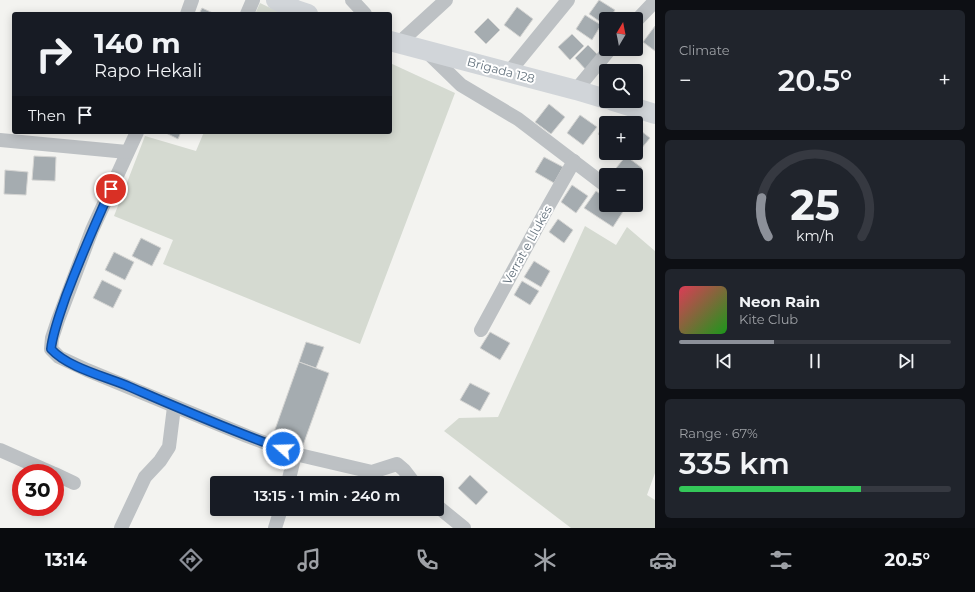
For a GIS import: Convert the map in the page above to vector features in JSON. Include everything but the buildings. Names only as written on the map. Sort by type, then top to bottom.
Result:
[{"type":"street","points":[[189,12],[192,0]]},
{"type":"street","points":[[248,12],[253,0]]},
{"type":"street","points":[[276,0],[303,8]]},
{"type":"street","points":[[352,0],[363,12]]},
{"type":"street","points":[[392,41],[446,0]]},
{"type":"street","points":[[509,72],[568,0]]},
{"type":"street","points":[[643,14],[655,1]]},
{"type":"street","name":"Brigada 128","points":[[392,41],[599,97]]},
{"type":"street","points":[[425,50],[461,85],[518,119],[599,181]]},
{"type":"street","points":[[576,90],[604,56]]},
{"type":"street","points":[[636,108],[655,114]]},
{"type":"street","points":[[136,134],[92,230],[56,326],[52,338],[51,349],[58,357],[174,407],[295,454],[372,472],[397,464],[409,476]]},
{"type":"street","points":[[0,140],[127,152]]},
{"type":"street","name":"Verrat e Llukës","points":[[481,330],[574,161]]},
{"type":"street","points":[[121,528],[145,477],[169,447],[174,407]]},
{"type":"street","points":[[0,450],[32,464]]},
{"type":"street","points":[[290,476],[295,454]]},
{"type":"street","points":[[64,478],[74,483]]},
{"type":"street","points":[[444,512],[464,528]]},
{"type":"street","points":[[275,528],[279,516]]},
{"type":"shaded area","points":[[260,3],[279,12],[256,12]]},
{"type":"shaded area","points":[[392,64],[455,93],[360,344],[163,264],[173,240],[114,216],[145,136],[196,151],[203,134],[392,134]]},
{"type":"shaded area","points":[[585,226],[616,245],[627,227],[655,251],[655,473],[647,495],[655,500],[655,528],[571,528],[444,431],[459,418],[498,417]]},
{"type":"route","points":[[111,189],[92,230],[75,273],[52,338],[51,349],[58,357],[87,370],[174,407],[283,449]]}]
